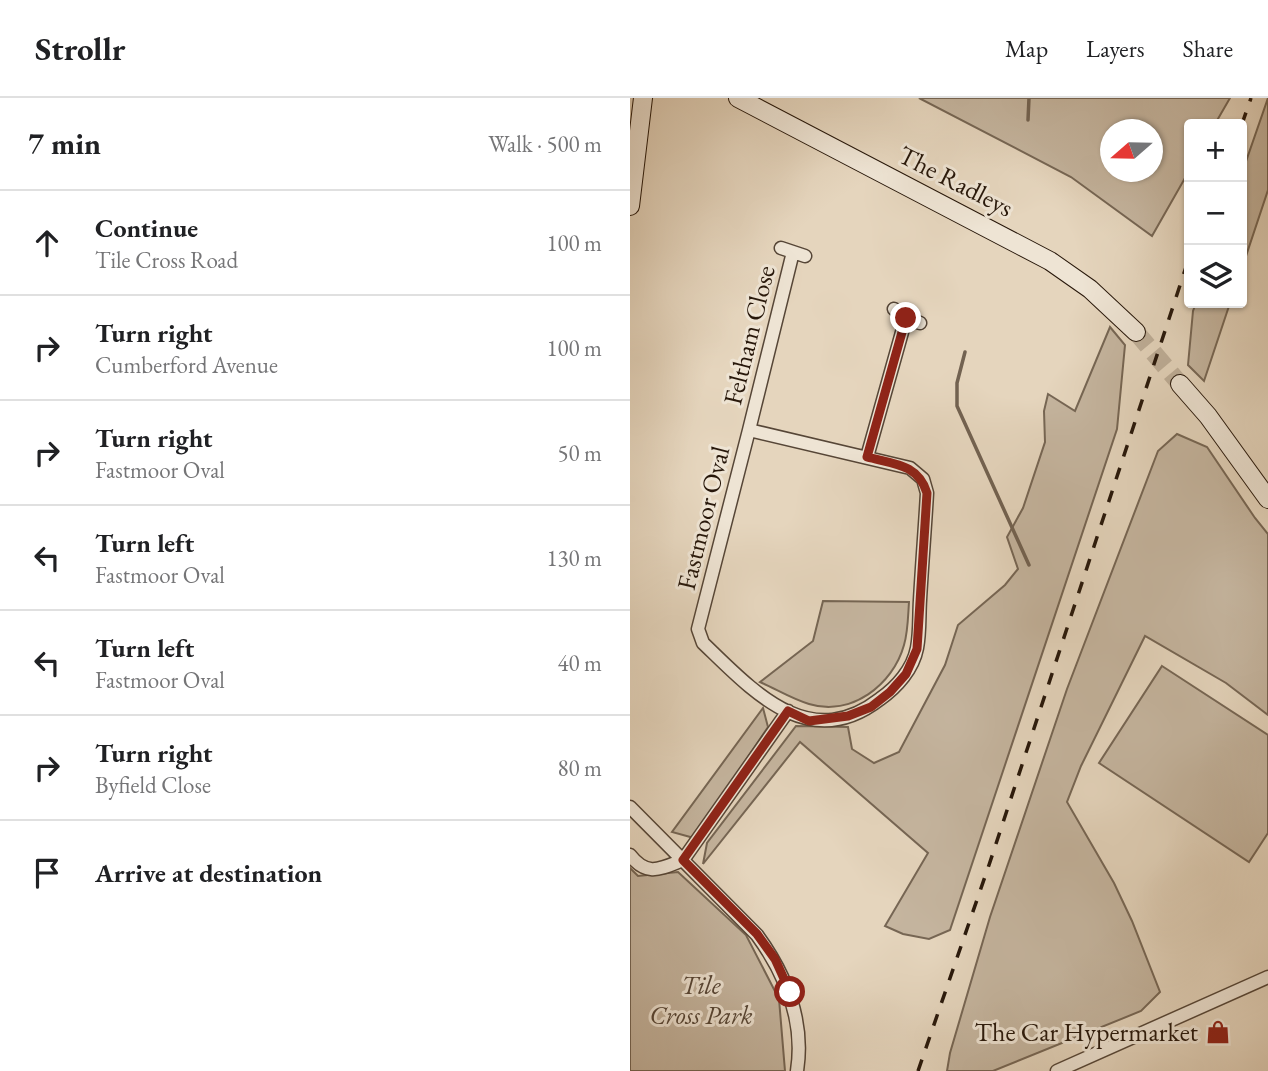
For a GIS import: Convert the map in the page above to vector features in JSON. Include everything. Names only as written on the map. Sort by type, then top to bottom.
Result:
[{"type":"street","points":[[630,206],[643,98]]},
{"type":"street","name":"The Radleys","points":[[738,98],[1050,261],[1090,289],[1136,332]]},
{"type":"street","name":"Feltham Close","points":[[749,430],[793,252]]},
{"type":"street","points":[[894,309],[906,318],[920,323]]},
{"type":"street","points":[[867,457],[906,318]]},
{"type":"street","points":[[1180,384],[1208,416],[1268,499]]},
{"type":"street","name":"Fastmoor Oval","points":[[749,430],[910,468],[923,479],[927,493],[917,649],[906,674],[890,692],[871,707],[848,716],[809,721],[772,704],[753,690],[703,643],[699,635],[698,629],[749,430]]},
{"type":"street","points":[[630,855],[646,870],[666,867],[683,860],[788,711]]},
{"type":"street","points":[[630,807],[757,934],[775,959],[790,992],[798,1027],[797,1071]]},
{"type":"street","points":[[1057,1071],[1268,977]]},
{"type":"green space","points":[[919,98],[1230,98],[1218,119],[1184,119],[1184,180],[1152,236],[1071,177]]},
{"type":"green space","points":[[1268,98],[1268,190],[1247,253],[1247,182],[1247,159]]},
{"type":"green space","points":[[1194,308],[1228,308],[1204,381],[1188,365]]},
{"type":"green space","points":[[1110,327],[1125,345],[1117,429],[950,930],[929,939],[903,934],[885,926],[928,853],[800,742],[703,864],[707,843],[796,726],[848,727],[852,749],[874,763],[899,752],[945,665],[958,625],[1005,585],[1018,569],[1007,537],[1023,508],[1045,442],[1044,411],[1048,394],[1075,411]]},
{"type":"green space","points":[[1177,434],[1207,447],[1268,534],[1268,715],[1226,683],[1145,636],[1081,766],[1067,802],[1114,883],[1160,992],[1141,1011],[993,1071],[947,1071],[990,917],[1067,689],[1158,451]]},
{"type":"green space","points":[[823,601],[909,602],[905,640],[890,673],[868,694],[855,702],[840,706],[809,704],[760,682],[813,641]]},
{"type":"green space","points":[[1162,666],[1268,735],[1268,833],[1249,862],[1099,763]]},
{"type":"green space","points":[[763,708],[768,727],[694,838],[672,832]]},
{"type":"green space","name":"Tile Cross Park","points":[[630,868],[638,876],[678,872],[746,935],[779,999],[785,1071],[630,1071]]},
{"type":"waterway","points":[[1028,120],[1029,98]]},
{"type":"waterway","points":[[965,352],[957,383],[957,406],[1029,565]]},
{"type":"tunnel","points":[[1136,332],[1180,384]]},
{"type":"railway","points":[[1244,119],[1251,98]]},
{"type":"railway","points":[[918,1071],[989,865],[1184,273]]},
{"type":"place","name":"The Car Hypermarket","points":[[1218,1032]]},
{"type":"route","points":[[790,992],[775,959],[757,934],[683,860],[788,711],[809,721],[848,716],[871,707],[890,692],[906,674],[917,649],[927,493],[923,479],[910,468],[867,457],[906,318]]}]
